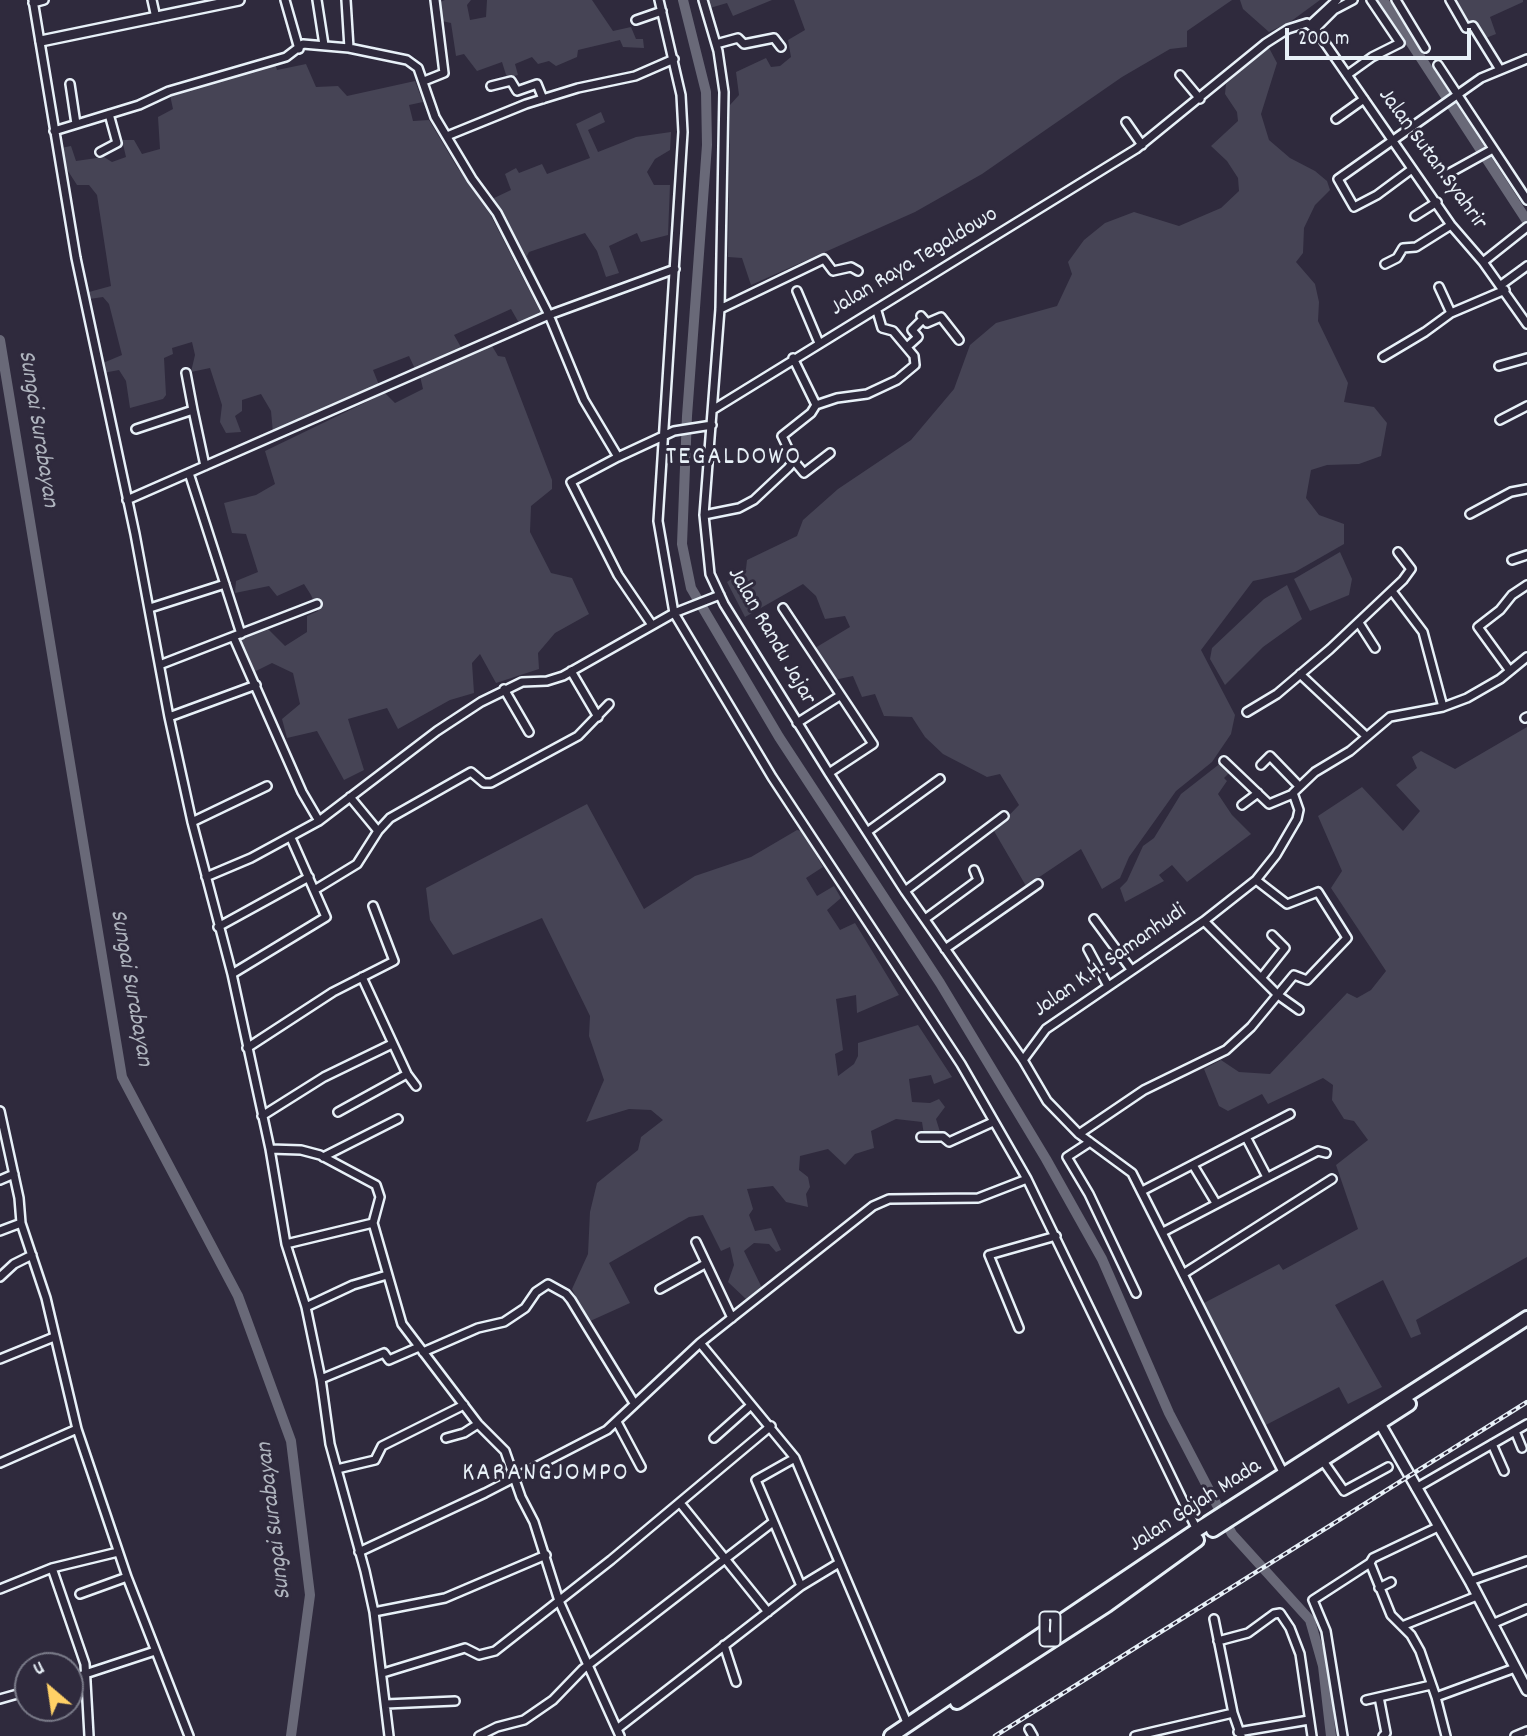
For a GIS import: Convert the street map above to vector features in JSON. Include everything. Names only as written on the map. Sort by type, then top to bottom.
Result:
[{"type":"highway","name":"Jalan Gajah Mada","points":[[1235,1511],[1285,1475],[1377,1420],[1527,1318]]},
{"type":"highway","name":"Jalan Gajah Mada","points":[[1433,1383],[1527,1327]]},
{"type":"highway","name":"Jalan Gajah Mada","points":[[891,1736],[907,1730],[1107,1605],[1206,1528],[1323,1461],[1377,1420]]},
{"type":"street","points":[[44,0],[33,1],[76,258],[129,499],[195,822],[235,973],[286,1244],[306,1307],[337,1469],[374,1612],[390,1736]]},
{"type":"street","points":[[152,0],[156,18]]},
{"type":"street","points":[[41,41],[239,0]]},
{"type":"street","points":[[285,0],[299,49]]},
{"type":"street","points":[[317,0],[324,45]]},
{"type":"street","points":[[346,0],[349,48]]},
{"type":"street","points":[[424,81],[444,73],[435,0]]},
{"type":"street","points":[[659,0],[681,95],[683,132],[666,434],[658,522],[677,612],[751,744],[938,1029],[988,1125],[1027,1179],[1206,1528]]},
{"type":"street","name":"Jalan Randu Jajar","points":[[703,0],[720,43],[724,92],[720,309],[704,515],[707,562],[717,596],[1023,1060]]},
{"type":"street","points":[[1315,30],[1337,0]]},
{"type":"street","points":[[1315,30],[1334,10],[1353,0]]},
{"type":"street","points":[[1347,75],[1372,57],[1399,43],[1371,0]]},
{"type":"street","points":[[1396,0],[1425,48]]},
{"type":"street","points":[[1450,0],[1466,27],[1473,26],[1499,68]]},
{"type":"street","points":[[636,20],[662,11]]},
{"type":"street","points":[[1126,122],[1139,147],[1277,36],[1298,24],[1315,30]]},
{"type":"street","name":"Jalan Sutan Syahrir","points":[[1315,30],[1451,225],[1523,308],[1527,324]]},
{"type":"street","points":[[720,43],[738,38],[744,44],[774,38],[781,47]]},
{"type":"street","points":[[54,131],[109,114],[169,90],[286,57],[305,44],[349,48],[415,64],[424,81],[435,117],[472,179],[498,213],[550,315],[584,400],[618,457]]},
{"type":"street","points":[[447,136],[543,99],[635,76],[674,59]]},
{"type":"street","points":[[1412,169],[1377,195],[1354,207],[1340,178],[1455,95],[1499,68],[1527,59]]},
{"type":"street","points":[[1438,65],[1455,95],[1527,200]]},
{"type":"street","points":[[1180,75],[1200,99]]},
{"type":"street","points":[[491,86],[511,81],[517,91],[537,84],[543,99]]},
{"type":"street","points":[[70,84],[76,124]]},
{"type":"street","points":[[1336,120],[1364,99]]},
{"type":"street","points":[[100,152],[117,143],[109,114]]},
{"type":"street","name":"Jalan Raya Tegaldowo","points":[[714,409],[793,358],[877,311],[1139,147]]},
{"type":"street","points":[[1446,174],[1492,149]]},
{"type":"street","points":[[1415,216],[1437,202]]},
{"type":"street","points":[[1385,264],[1397,258],[1403,248],[1416,247],[1451,225]]},
{"type":"street","points":[[1483,262],[1527,227]]},
{"type":"street","points":[[720,309],[824,259],[833,271],[851,267],[858,271]]},
{"type":"street","points":[[1383,357],[1451,313],[1503,288],[1527,266]]},
{"type":"street","points":[[129,499],[550,315],[675,269]]},
{"type":"street","points":[[1439,287],[1451,313]]},
{"type":"street","points":[[797,291],[819,343]]},
{"type":"street","points":[[830,453],[804,473],[794,461],[782,436],[811,413],[816,405],[837,398],[862,396],[897,380],[916,362],[891,328],[882,328],[877,311]]},
{"type":"street","points":[[907,347],[918,337],[912,329],[922,317],[927,323],[941,317],[959,340]]},
{"type":"street","points":[[793,358],[816,405]]},
{"type":"street","points":[[1499,366],[1527,358]]},
{"type":"street","points":[[186,373],[205,466]]},
{"type":"street","points":[[1500,420],[1527,406]]},
{"type":"street","points":[[136,429],[193,410]]},
{"type":"street","points":[[652,625],[618,575],[571,482],[666,434],[712,425]]},
{"type":"street","points":[[704,515],[739,508],[754,500],[794,461]]},
{"type":"street","points":[[189,473],[225,584],[238,636],[256,685],[302,792],[319,821]]},
{"type":"street","points":[[1470,514],[1523,490]]},
{"type":"street","points":[[1247,712],[1277,694],[1392,591],[1411,569],[1398,552]]},
{"type":"street","points":[[1512,560],[1527,555]]},
{"type":"street","points":[[150,608],[225,584]]},
{"type":"street","points":[[1510,671],[1478,628],[1500,610],[1512,595],[1527,585]]},
{"type":"street","points":[[1392,591],[1423,632],[1443,707]]},
{"type":"street","points":[[209,876],[291,838],[319,821],[437,731],[505,689],[528,680],[547,681],[572,671],[677,612],[717,596]]},
{"type":"street","points":[[162,664],[317,604]]},
{"type":"street","points":[[783,608],[838,696],[873,745],[833,771]]},
{"type":"street","points":[[1359,623],[1375,648]]},
{"type":"street","points":[[1224,761],[1269,804],[1293,794],[1299,786],[1400,713],[1443,707],[1486,688],[1527,657]]},
{"type":"street","points":[[572,671],[598,717]]},
{"type":"street","points":[[1300,674],[1366,736]]},
{"type":"street","points":[[173,716],[256,685]]},
{"type":"street","points":[[505,689],[529,732]]},
{"type":"street","points":[[800,721],[838,696]]},
{"type":"street","points":[[316,889],[357,864],[378,831],[390,818],[471,772],[484,783],[491,783],[578,736],[609,704]]},
{"type":"street","points":[[1261,765],[1272,757],[1299,786]]},
{"type":"street","points":[[871,829],[940,779]]},
{"type":"street","points":[[195,822],[267,786]]},
{"type":"street","points":[[1242,805],[1258,793]]},
{"type":"street","name":"Jalan K.H. Samanhudi","points":[[1023,1060],[1040,1033],[1130,968],[1204,921],[1256,880],[1276,855],[1297,819],[1299,810],[1293,794]]},
{"type":"street","points":[[350,797],[378,831]]},
{"type":"street","points":[[910,888],[1004,816]]},
{"type":"street","points":[[235,973],[326,918],[316,889],[291,838]]},
{"type":"street","points":[[929,916],[979,880],[974,870]]},
{"type":"street","points":[[221,926],[309,877]]},
{"type":"street","points":[[1079,1134],[1154,1085],[1226,1050],[1294,975],[1307,980],[1348,937],[1318,892],[1287,904],[1277,899],[1256,880]]},
{"type":"street","points":[[949,946],[1038,884]]},
{"type":"street","points":[[247,1048],[323,998],[395,959],[373,906]]},
{"type":"street","points":[[1094,919],[1130,968]]},
{"type":"street","points":[[1204,921],[1278,995],[1299,1010]]},
{"type":"street","points":[[1262,977],[1285,948],[1272,935]]},
{"type":"street","points":[[1087,949],[1108,986]]},
{"type":"street","points":[[362,977],[392,1044],[416,1086]]},
{"type":"street","points":[[262,1116],[324,1077],[392,1044]]},
{"type":"street","points":[[1023,1060],[1047,1101],[1079,1134],[1128,1169],[1142,1191],[1285,1475]]},
{"type":"street","points":[[338,1112],[407,1074]]},
{"type":"street","points":[[1142,1191],[1290,1114]]},
{"type":"street","points":[[0,1115],[14,1174],[21,1223],[32,1255],[77,1429],[118,1552],[187,1735]]},
{"type":"street","points":[[323,1157],[398,1119]]},
{"type":"street","points":[[921,1137],[943,1137],[949,1142],[988,1125]]},
{"type":"street","points":[[1246,1137],[1267,1177]]},
{"type":"street","points":[[1090,1142],[1067,1157],[1089,1194],[1136,1293]]},
{"type":"street","points":[[270,1149],[301,1150],[323,1157],[376,1185],[380,1197],[373,1223],[402,1324],[478,1424],[505,1451],[543,1556],[556,1603],[584,1669],[619,1732],[724,1645],[801,1586],[839,1563]]},
{"type":"street","points":[[1163,1232],[1320,1150],[1326,1153]]},
{"type":"street","points":[[1193,1165],[1216,1203]]},
{"type":"street","points":[[0,1180],[14,1174]]},
{"type":"street","points":[[359,1552],[562,1454],[617,1422],[700,1343],[880,1203],[916,1198],[978,1198],[1027,1179]]},
{"type":"street","points":[[1183,1274],[1332,1180]]},
{"type":"street","points":[[0,1231],[21,1223]]},
{"type":"street","points":[[286,1244],[373,1223]]},
{"type":"street","points":[[1019,1328],[989,1255],[1056,1236]]},
{"type":"street","points":[[696,1241],[732,1318]]},
{"type":"street","points":[[0,1277],[14,1264],[32,1255]]},
{"type":"street","points":[[660,1289],[705,1264]]},
{"type":"street","points":[[306,1307],[353,1285],[387,1275]]},
{"type":"street","points":[[321,1379],[383,1353],[390,1360],[424,1350],[478,1328],[503,1322],[525,1308],[536,1292],[548,1284],[566,1293],[634,1403]]},
{"type":"street","points":[[0,1359],[54,1337]]},
{"type":"street","points":[[700,1343],[795,1458],[907,1730]]},
{"type":"street","points":[[337,1469],[376,1459],[383,1445],[464,1405]]},
{"type":"street","points":[[714,1438],[750,1406]]},
{"type":"street","points":[[1377,1420],[1470,1581],[1527,1690]]},
{"type":"street","points":[[617,1422],[641,1467]]},
{"type":"street","points":[[446,1438],[464,1433],[478,1424]]},
{"type":"street","points":[[1416,1488],[1527,1424]]},
{"type":"street","points":[[383,1673],[465,1648],[479,1655],[495,1651],[680,1503],[771,1426]]},
{"type":"street","points":[[0,1463],[77,1429]]},
{"type":"street","points":[[1515,1431],[1522,1448]]},
{"type":"street","points":[[1492,1444],[1504,1471]]},
{"type":"street","points":[[795,1458],[756,1480],[801,1586]]},
{"type":"street","points":[[1323,1461],[1344,1492],[1388,1467]]},
{"type":"street","points":[[680,1503],[768,1612]]},
{"type":"street","points":[[479,1736],[496,1727],[524,1720],[553,1700],[584,1669],[773,1522]]},
{"type":"street","points":[[1343,1736],[1326,1631],[1313,1601],[1370,1563],[1373,1558],[1438,1527]]},
{"type":"street","points":[[0,1589],[52,1568],[118,1552]]},
{"type":"street","points":[[374,1612],[445,1598],[543,1556]]},
{"type":"street","points":[[1470,1581],[1527,1561]]},
{"type":"street","points":[[1370,1563],[1391,1615],[1420,1651],[1447,1736]]},
{"type":"street","points":[[52,1568],[82,1652]]},
{"type":"street","points":[[80,1594],[127,1577]]},
{"type":"street","points":[[1379,1588],[1391,1582]]},
{"type":"street","points":[[1402,1626],[1477,1596]]},
{"type":"street","points":[[1492,1624],[1527,1609]]},
{"type":"street","points":[[1218,1641],[1248,1633],[1274,1614],[1280,1613],[1290,1628],[1300,1654],[1312,1736]]},
{"type":"street","points":[[1214,1619],[1239,1734],[1309,1720]]},
{"type":"street","points":[[724,1645],[736,1682]]},
{"type":"street","points":[[84,1674],[155,1651]]},
{"type":"street","points":[[84,1660],[89,1736]]},
{"type":"street","points":[[1436,1697],[1515,1668]]},
{"type":"street","points":[[1366,1700],[1431,1685]]},
{"type":"street","points":[[1379,1697],[1386,1733],[1383,1736]]},
{"type":"street","points":[[386,1704],[455,1701]]},
{"type":"street","points":[[1135,1736],[1163,1734],[1233,1713]]},
{"type":"street","points":[[1515,1736],[1527,1731]]},
{"type":"shaded area","points":[[471,0],[467,5],[470,20],[486,17],[487,0],[592,0],[613,31],[631,27],[636,39],[643,39],[644,48],[623,47],[620,40],[578,50],[577,57],[556,66],[549,61],[538,64],[532,57],[515,64],[518,75],[507,78],[502,62],[477,71],[464,54],[456,56],[451,23],[442,21],[440,2]]},
{"type":"shaded area","points":[[707,0],[772,0],[733,16],[727,3],[710,8]]},
{"type":"shaded area","points":[[794,0],[1232,0],[1187,31],[1187,47],[1170,49],[1122,77],[982,174],[915,212],[751,285],[742,258],[728,257],[730,105],[739,95],[736,72],[766,58],[771,67],[780,66],[791,57],[788,40],[805,30]]},
{"type":"shaded area","points":[[1240,0],[1320,0],[1290,22],[1269,32],[1243,9]]},
{"type":"shaded area","points":[[1458,0],[1523,2],[1490,17],[1496,34],[1478,41],[1472,28],[1463,27],[1448,5]]},
{"type":"shaded area","points":[[1268,46],[1277,63],[1261,114],[1269,140],[1290,158],[1315,171],[1327,181],[1330,190],[1315,205],[1304,228],[1303,253],[1296,262],[1315,284],[1319,302],[1318,321],[1348,383],[1344,402],[1374,407],[1387,423],[1381,456],[1359,464],[1327,465],[1311,470],[1306,498],[1319,515],[1344,524],[1344,544],[1295,572],[1253,581],[1201,650],[1235,715],[1231,734],[1212,762],[1176,791],[1129,857],[1120,878],[1102,889],[1081,849],[1026,886],[994,831],[1019,805],[1000,774],[987,777],[943,754],[925,737],[912,717],[884,716],[875,694],[862,697],[853,676],[834,680],[815,648],[850,627],[845,616],[825,619],[816,596],[803,584],[745,617],[727,582],[746,569],[747,560],[797,536],[803,520],[838,489],[911,440],[954,389],[970,345],[996,323],[1057,306],[1072,274],[1068,262],[1084,240],[1105,223],[1134,212],[1179,226],[1221,208],[1239,191],[1238,178],[1227,161],[1211,146],[1238,121],[1237,112],[1225,94],[1226,84]]},
{"type":"shaded area","points":[[275,63],[277,70],[306,64],[316,87],[338,86],[347,96],[415,81],[423,102],[409,105],[413,121],[429,120],[490,214],[541,313],[519,323],[511,309],[454,335],[462,349],[416,371],[409,356],[373,370],[379,385],[273,433],[271,411],[261,394],[242,400],[242,411],[235,416],[241,432],[226,433],[220,422],[222,405],[210,368],[191,372],[195,355],[192,342],[172,348],[173,354],[164,358],[166,395],[163,399],[130,408],[126,381],[119,370],[103,373],[103,363],[122,355],[109,304],[103,297],[89,299],[89,292],[111,286],[97,195],[89,185],[77,185],[68,171],[61,148],[71,146],[76,161],[104,157],[112,162],[126,157],[122,140],[134,140],[142,154],[160,149],[158,117],[173,109],[170,95]]},
{"type":"shaded area","points":[[601,112],[605,122],[588,130],[598,152],[636,137],[671,132],[670,150],[655,159],[647,172],[654,185],[670,185],[668,235],[641,242],[637,233],[609,246],[619,273],[606,277],[597,251],[585,233],[529,252],[527,256],[542,288],[537,289],[492,199],[511,190],[505,174],[516,168],[519,173],[542,164],[547,174],[590,158],[576,124]]},
{"type":"shaded area","points":[[492,346],[498,356],[505,357],[552,480],[552,489],[531,506],[530,532],[551,573],[572,578],[589,614],[555,633],[538,653],[539,669],[496,683],[480,654],[472,663],[474,693],[450,700],[398,729],[387,708],[348,719],[364,770],[344,780],[317,731],[287,738],[282,719],[300,704],[293,673],[272,663],[254,672],[240,640],[267,628],[285,646],[307,632],[307,616],[318,611],[304,584],[277,596],[269,586],[235,593],[236,581],[258,572],[246,534],[232,533],[224,503],[256,495],[275,484],[265,451],[385,393],[395,403],[423,389],[420,376]]},
{"type":"shaded area","points":[[1340,552],[1352,579],[1349,595],[1310,611],[1294,579]]},
{"type":"shaded area","points":[[1287,585],[1302,619],[1263,647],[1225,685],[1210,659],[1212,648],[1264,599]]},
{"type":"shaded area","points":[[1527,727],[1527,1257],[1416,1320],[1421,1334],[1411,1338],[1383,1280],[1335,1305],[1382,1387],[1348,1404],[1339,1387],[1262,1427],[1202,1304],[1279,1264],[1283,1270],[1358,1229],[1336,1165],[1368,1140],[1354,1121],[1344,1119],[1332,1100],[1333,1085],[1323,1078],[1268,1104],[1262,1094],[1228,1111],[1219,1106],[1204,1069],[1221,1060],[1239,1072],[1270,1074],[1347,993],[1357,998],[1371,990],[1386,971],[1331,888],[1342,871],[1318,816],[1362,787],[1403,831],[1420,811],[1396,785],[1417,768],[1412,757],[1421,751],[1455,769]]},
{"type":"shaded area","points":[[1222,762],[1231,771],[1224,778],[1227,781],[1218,794],[1232,815],[1251,834],[1187,882],[1172,865],[1159,875],[1164,881],[1125,902],[1120,888],[1127,881],[1143,846],[1154,838],[1181,794]]},
{"type":"shaded area","points":[[587,804],[644,909],[695,876],[751,857],[797,830],[802,831],[823,867],[806,878],[817,896],[834,886],[841,898],[827,910],[840,930],[855,923],[899,995],[857,1013],[856,995],[836,999],[843,1050],[835,1054],[838,1076],[854,1064],[858,1056],[858,1043],[918,1025],[952,1077],[934,1084],[931,1075],[909,1079],[912,1102],[930,1103],[939,1099],[945,1107],[936,1119],[941,1135],[924,1135],[922,1122],[896,1119],[871,1131],[874,1148],[855,1154],[845,1165],[828,1149],[800,1156],[799,1170],[808,1177],[810,1187],[806,1194],[808,1207],[786,1202],[773,1186],[747,1189],[753,1209],[749,1215],[755,1231],[771,1228],[781,1250],[776,1252],[769,1244],[754,1243],[744,1251],[762,1288],[746,1299],[728,1282],[734,1265],[730,1247],[721,1251],[703,1215],[689,1217],[609,1263],[630,1303],[588,1322],[572,1289],[588,1254],[590,1212],[597,1183],[638,1150],[641,1137],[663,1120],[651,1110],[629,1109],[586,1122],[604,1080],[589,1036],[590,1016],[542,918],[453,955],[430,920],[426,888]]},
{"type":"waterway","points":[[683,0],[706,92],[707,145],[687,416],[682,544],[691,588],[779,737],[940,983],[1046,1159],[1102,1259],[1169,1413],[1232,1534],[1310,1620],[1323,1666],[1331,1736]]},
{"type":"waterway","points":[[1383,0],[1527,221]]},
{"type":"waterway","name":"Sungai Surabayan","points":[[0,340],[122,1077],[238,1296],[291,1441],[310,1595],[291,1736]]},
{"type":"railway","points":[[995,1736],[1527,1402]]},
{"type":"district","name":"TEGALDOWO","points":[[734,459]]},
{"type":"district","name":"KARANGJOMPO","points":[[546,1475]]}]
